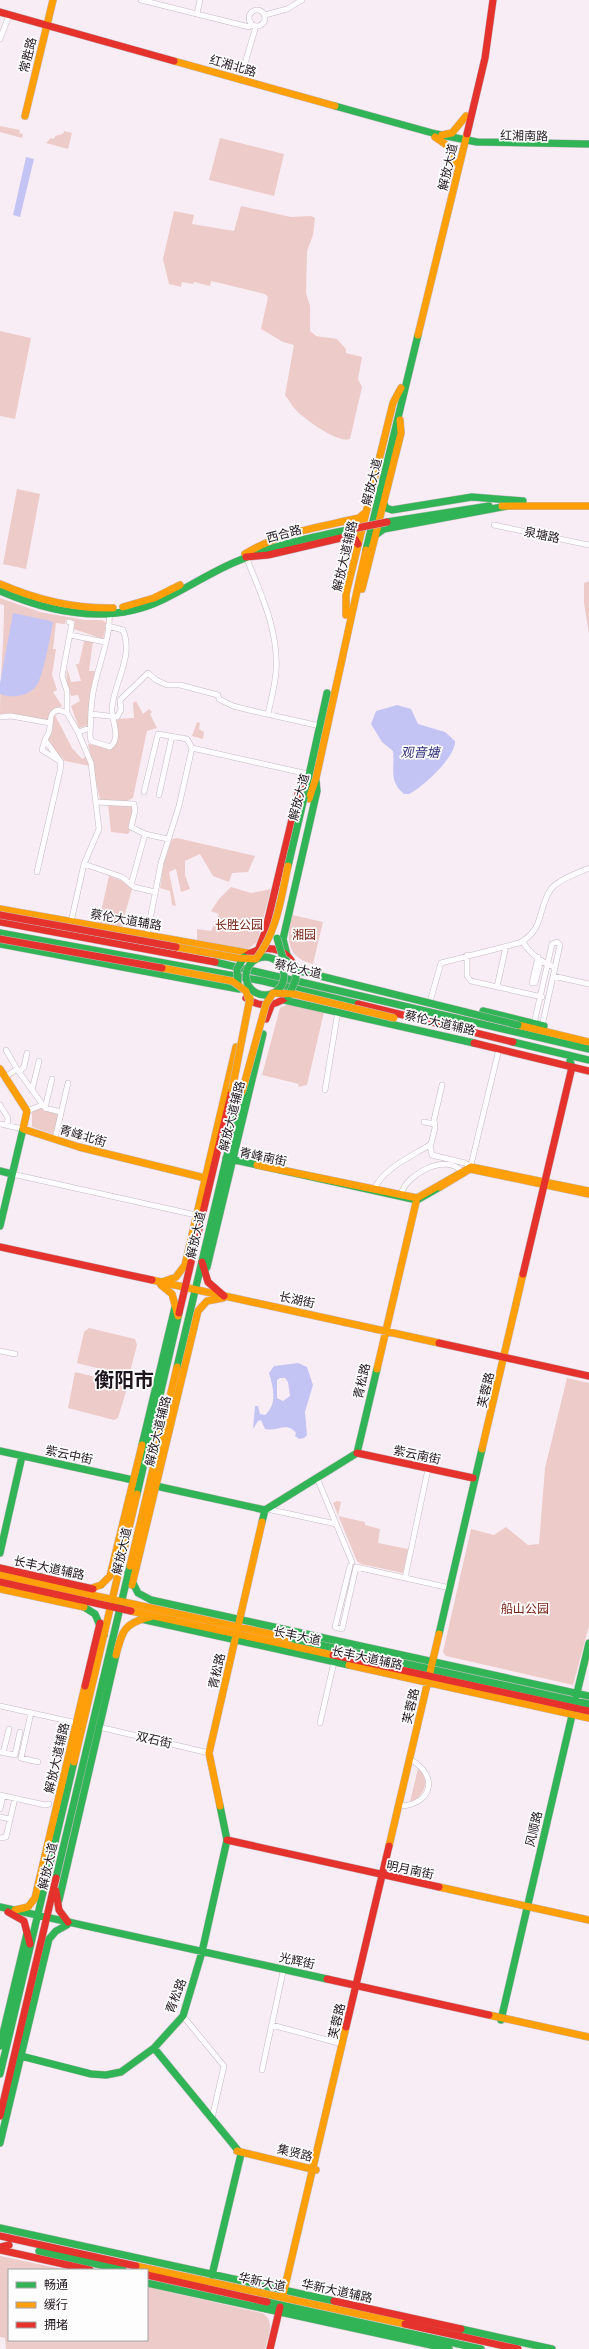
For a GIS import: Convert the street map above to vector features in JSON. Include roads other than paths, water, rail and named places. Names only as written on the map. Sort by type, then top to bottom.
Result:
[{"type":"main road","name":"常胜路","points":[[45,26],[49,0]]},
{"type":"main road","name":"常胜路","points":[[24,115],[45,26],[53,0]]},
{"type":"main road","name":"解放大道","points":[[282,968],[277,952],[277,938],[306,799],[308,774],[455,162],[463,141],[466,116],[483,39],[487,0]]},
{"type":"main road","name":"解放大道","points":[[256,959],[266,946],[273,931],[306,799],[316,778],[353,606],[400,417],[463,141],[485,58],[493,0]]},
{"type":"main road","name":"红湘北路","points":[[0,12],[45,26],[439,136],[463,141]]},
{"type":"main road","name":"红湘北路","points":[[0,16],[45,26]]},
{"type":"main road","points":[[455,162],[448,146],[439,136],[455,130],[466,116]]},
{"type":"main road","name":"红湘南路","points":[[463,141],[589,144]]},
{"type":"main road","name":"红湘南路","points":[[463,141],[476,146],[589,148]]},
{"type":"main road","name":"解放大道辅路","points":[[346,615],[346,594],[358,544],[393,403],[401,388]]},
{"type":"main road","name":"解放大道辅路","points":[[353,606],[360,595],[377,534],[401,434],[400,417]]},
{"type":"main road","points":[[384,504],[386,508],[392,510],[472,497],[523,501]]},
{"type":"main road","name":"西合路","points":[[0,591],[47,608],[85,614],[109,611],[154,598],[214,566],[284,545],[357,526],[471,505],[523,501],[589,502]]},
{"type":"main road","points":[[377,534],[384,529],[507,506]]},
{"type":"main road","name":"西合路","points":[[387,520],[447,511],[507,506],[589,506]]},
{"type":"main road","points":[[245,556],[253,548],[285,536],[359,518],[366,512]]},
{"type":"main road","points":[[245,556],[268,555],[345,537],[354,538],[358,544]]},
{"type":"main road","name":"西合路","points":[[0,584],[49,603],[109,611]]},
{"type":"main road","points":[[258,948],[265,932],[298,794],[308,774]]},
{"type":"main road","points":[[296,968],[288,955],[283,939],[318,791],[316,778]]},
{"type":"main road","name":"蔡伦大道辅路","points":[[0,909],[147,935],[243,956]]},
{"type":"main road","points":[[0,916],[256,959],[270,957],[280,963],[284,980],[282,985],[273,993]]},
{"type":"main road","name":"蔡伦大道","points":[[0,922],[223,963],[589,1049]]},
{"type":"main road","name":"蔡伦大道","points":[[0,933],[263,981],[589,1060]]},
{"type":"main road","points":[[277,938],[279,949],[285,962],[296,968],[518,1025],[532,1025],[589,1042]]},
{"type":"main road","points":[[0,939],[236,985],[246,992],[250,1003]]},
{"type":"main road","points":[[0,944],[236,985],[244,997],[256,1005],[271,1006],[288,996]]},
{"type":"main road","points":[[243,956],[256,954],[266,946]]},
{"type":"main road","points":[[243,956],[258,948],[276,949],[288,955]]},
{"type":"main road","points":[[236,985],[240,979],[243,956]]},
{"type":"main road","points":[[256,959],[246,970],[247,983],[250,988],[261,995],[273,993],[288,996],[574,1064],[589,1065]]},
{"type":"main road","points":[[288,996],[286,988],[289,973],[296,968]]},
{"type":"main road","name":"蔡伦大道辅路","points":[[296,968],[431,998],[532,1025],[589,1037]]},
{"type":"main road","name":"解放大道","points":[[0,2074],[2,2056],[31,1947],[166,1376],[186,1289],[208,1179],[232,1090],[250,1003],[250,992],[247,983]]},
{"type":"main road","name":"解放大道","points":[[0,2116],[55,1884],[96,1726],[128,1572],[153,1485],[174,1377],[194,1291],[201,1273],[202,1260],[230,1159],[242,1092],[263,1012],[273,993]]},
{"type":"main road","points":[[263,1012],[273,999],[288,996]]},
{"type":"main road","name":"蔡伦大道辅路","points":[[288,996],[338,1011],[397,1021]]},
{"type":"main road","name":"解放大道辅路","points":[[208,1179],[236,1046],[244,997]]},
{"type":"main road","points":[[242,1043],[254,1002],[259,1000],[263,1004],[254,1046]]},
{"type":"main road","name":"解放大道辅路","points":[[201,1273],[208,1267],[230,1159],[271,1006]]},
{"type":"main road","points":[[574,1064],[589,1071]]},
{"type":"main road","name":"芙蓉路","points":[[270,2349],[283,2301],[434,1666],[574,1064]]},
{"type":"main road","points":[[0,1069],[27,1111],[0,1226]]},
{"type":"main road","name":"青峰北街","points":[[23,1129],[117,1157],[208,1179]]},
{"type":"main road","name":"青峰南街","points":[[230,1159],[401,1194],[417,1199]]},
{"type":"main road","name":"青峰南街","points":[[230,1159],[417,1199]]},
{"type":"main road","points":[[417,1199],[470,1168]]},
{"type":"main road","points":[[417,1199],[470,1168],[589,1192]]},
{"type":"main road","points":[[0,1171],[12,1174]]},
{"type":"main road","points":[[162,1284],[174,1280],[181,1274],[201,1192],[208,1179]]},
{"type":"main road","name":"青松路","points":[[357,1453],[417,1199]]},
{"type":"main road","name":"长湖街","points":[[0,1246],[162,1284]]},
{"type":"main road","name":"长湖街","points":[[0,1250],[224,1297],[589,1377]]},
{"type":"main road","points":[[201,1273],[213,1288],[224,1297]]},
{"type":"main road","points":[[162,1284],[172,1291],[179,1320]]},
{"type":"main road","name":"解放大道辅路","points":[[132,1585],[153,1485],[184,1373],[198,1311],[207,1301],[224,1297]]},
{"type":"main road","name":"解放大道辅路","points":[[93,1589],[106,1582],[110,1576],[176,1304]]},
{"type":"main road","name":"芙蓉路","points":[[434,1666],[448,1587],[506,1359]]},
{"type":"main road","points":[[174,1377],[184,1373]]},
{"type":"main road","points":[[160,1400],[156,1387],[166,1376]]},
{"type":"main road","name":"紫云中街","points":[[0,1451],[133,1480]]},
{"type":"main road","points":[[153,1485],[266,1509],[357,1453]]},
{"type":"main road","name":"紫云南街","points":[[357,1453],[473,1478]]},
{"type":"main road","points":[[0,1553],[22,1456]]},
{"type":"main road","points":[[133,1480],[144,1470]]},
{"type":"main road","name":"青松路","points":[[21,2056],[91,2074],[106,2075],[121,2072],[152,2049],[183,2016],[201,1953],[227,1840],[209,1753],[266,1509]]},
{"type":"main road","name":"长丰大道辅路","points":[[0,1568],[93,1589]]},
{"type":"main road","points":[[128,1572],[132,1585],[140,1596],[237,1630]]},
{"type":"main road","name":"长丰大道","points":[[0,1575],[78,1592],[120,1605],[237,1630],[334,1659],[430,1680],[576,1704],[589,1704]]},
{"type":"main road","points":[[41,1577],[52,1586],[67,1583]]},
{"type":"main road","name":"长丰大道","points":[[0,1582],[112,1603]]},
{"type":"main road","points":[[0,1589],[84,1607],[95,1614],[104,1635]]},
{"type":"main road","points":[[33,1589],[58,1601]]},
{"type":"main road","points":[[78,1592],[93,1589]]},
{"type":"main road","name":"长丰大道","points":[[120,1605],[154,1616],[434,1666],[576,1704],[589,1711]]},
{"type":"main road","points":[[57,1904],[96,1726],[120,1638],[126,1625],[139,1619],[154,1616]]},
{"type":"main road","points":[[139,1619],[237,1630]]},
{"type":"main road","name":"解放大道辅路","points":[[12,1911],[28,1907],[35,1898],[100,1623]]},
{"type":"main road","name":"风顺路","points":[[502,2019],[589,1643]]},
{"type":"main road","name":"风顺路","points":[[576,1704],[589,1658]]},
{"type":"main road","name":"芙蓉路","points":[[384,1875],[413,1761],[430,1680]]},
{"type":"main road","points":[[589,1696],[576,1704],[589,1718]]},
{"type":"main road","points":[[76,1723],[86,1711]]},
{"type":"main road","name":"明月南街","points":[[227,1840],[589,1920]]},
{"type":"main road","points":[[0,2143],[47,1945],[51,1935],[67,1923],[61,1915],[57,1904],[55,1884]]},
{"type":"main road","name":"光辉街","points":[[0,1909],[589,2038]]},
{"type":"main road","points":[[12,1911],[21,1918],[31,1947]]},
{"type":"main road","points":[[0,2046],[27,1932]]},
{"type":"main road","name":"光辉街","points":[[201,1953],[283,1972],[358,1987]]},
{"type":"main road","name":"芙蓉路","points":[[314,2169],[342,2044],[358,1987]]},
{"type":"main road","points":[[152,2049],[212,2118],[239,2152]]},
{"type":"main road","points":[[152,2049],[239,2152]]},
{"type":"main road","points":[[11,2069],[21,2056]]},
{"type":"main road","points":[[210,2274],[239,2152]]},
{"type":"main road","name":"集贤路","points":[[239,2152],[314,2169]]},
{"type":"main road","name":"华新大道辅路","points":[[0,2228],[78,2249],[210,2274],[283,2301]]},
{"type":"main road","name":"华新大道","points":[[0,2236],[78,2249],[283,2301],[425,2343],[481,2349]]},
{"type":"main road","points":[[0,2243],[113,2269]]},
{"type":"main road","points":[[0,2247],[9,2245]]},
{"type":"main road","points":[[0,2250],[86,2269]]},
{"type":"main road","name":"华新大道","points":[[148,2275],[428,2329],[518,2349]]},
{"type":"main road","name":"华新大道辅路","points":[[148,2283],[283,2301],[552,2349]]},
{"type":"main road","name":"芙蓉路","points":[[274,2349],[283,2301]]},
{"type":"main road","points":[[428,2329],[425,2343],[449,2349]]},
{"type":"street","points":[[141,0],[249,27],[254,24],[263,23],[265,15]]},
{"type":"street","points":[[196,14],[200,0]]},
{"type":"street","points":[[265,15],[287,9],[302,0]]},
{"type":"street","points":[[244,70],[254,24],[250,16],[254,11],[261,11],[265,15]]},
{"type":"street","points":[[0,39],[8,18]]},
{"type":"street","name":"泉塘路","points":[[494,525],[589,545]]},
{"type":"street","points":[[245,556],[265,605],[274,638],[276,672],[268,714]]},
{"type":"street","points":[[108,626],[124,630],[127,643],[112,709],[116,731],[112,746],[91,741],[90,728],[93,690],[105,642],[109,611]]},
{"type":"street","points":[[69,622],[72,623],[62,676],[67,691],[67,713],[78,732],[91,763],[99,828],[84,864],[72,922]]},
{"type":"street","points":[[70,635],[105,642]]},
{"type":"street","points":[[91,714],[116,717],[121,710],[120,700],[148,673],[156,680],[167,685],[180,685],[218,695],[219,699],[233,706],[320,726]]},
{"type":"street","points":[[37,872],[51,821],[61,762],[42,750],[49,732],[50,723],[56,711],[67,713]]},
{"type":"street","points":[[0,717],[11,716],[50,723]]},
{"type":"street","points":[[78,732],[90,728]]},
{"type":"street","points":[[144,792],[158,734],[187,739],[192,748],[179,806],[168,839],[155,892],[147,935]]},
{"type":"street","points":[[159,795],[172,736]]},
{"type":"street","points":[[192,748],[308,774]]},
{"type":"street","points":[[96,802],[134,804],[135,811],[131,827],[145,834],[168,839]]},
{"type":"street","points":[[131,884],[145,834]]},
{"type":"street","points":[[84,864],[122,877],[131,884],[155,892]]},
{"type":"street","points":[[431,998],[441,963],[522,941],[536,929],[551,889],[566,879],[589,868]]},
{"type":"street","points":[[522,941],[526,948],[547,965],[555,967]]},
{"type":"street","points":[[532,1025],[552,944],[557,942],[560,945],[542,1026]]},
{"type":"street","points":[[497,987],[506,946]]},
{"type":"street","points":[[467,956],[468,979],[548,998]]},
{"type":"street","points":[[553,976],[589,984]]},
{"type":"street","points":[[325,1090],[338,1011]]},
{"type":"street","points":[[470,1168],[500,1046]]},
{"type":"street","points":[[6,1050],[44,1106],[61,1112]]},
{"type":"street","points":[[5,1077],[24,1067],[27,1053]]},
{"type":"street","points":[[32,1090],[39,1061]]},
{"type":"street","points":[[44,1106],[52,1078]]},
{"type":"street","points":[[55,1139],[68,1084]]},
{"type":"street","points":[[442,1086],[430,1145],[432,1155],[465,1163],[470,1168]]},
{"type":"street","points":[[0,1105],[8,1118],[7,1125]]},
{"type":"street","points":[[27,1111],[44,1106]]},
{"type":"street","points":[[424,1122],[434,1124]]},
{"type":"street","points":[[0,1124],[23,1129]]},
{"type":"street","points":[[374,1189],[379,1179],[389,1170],[430,1145]]},
{"type":"street","points":[[401,1194],[403,1187],[424,1170],[436,1165],[454,1166],[462,1172]]},
{"type":"street","points":[[12,1174],[196,1215]]},
{"type":"street","points":[[0,1351],[15,1354]]},
{"type":"street","points":[[405,1578],[428,1469]]},
{"type":"street","points":[[317,1478],[353,1565],[342,1629],[335,1628],[353,1565]]},
{"type":"street","points":[[266,1509],[336,1524]]},
{"type":"street","points":[[353,1565],[448,1587]]},
{"type":"street","points":[[320,1723],[334,1659]]},
{"type":"street","points":[[0,1706],[76,1723]]},
{"type":"street","points":[[32,1713],[21,1758],[38,1762]]},
{"type":"street","name":"双石街","points":[[96,1726],[209,1753]]},
{"type":"street","points":[[9,1730],[2,1752],[15,1755],[20,1732]]},
{"type":"street","points":[[402,1806],[419,1802],[424,1797],[429,1785],[426,1771],[413,1761]]},
{"type":"street","points":[[0,1809],[2,1795],[49,1804]]},
{"type":"street","points":[[0,1838],[6,1837],[15,1798]]},
{"type":"street","points":[[0,1817],[10,1819]]},
{"type":"street","points":[[262,2070],[283,1972]]},
{"type":"street","points":[[183,2016],[224,2066],[212,2118]]},
{"type":"street","points":[[272,2025],[342,2044]]},
{"type":"water","points":[[26,157],[34,159],[20,217],[13,215]]},
{"type":"water","points":[[13,613],[51,621],[53,623],[45,663],[38,683],[26,694],[10,696],[0,694],[0,683]]},
{"type":"water","name":"观音塘","points":[[397,705],[411,709],[418,724],[445,732],[455,741],[454,748],[444,763],[430,779],[409,794],[404,794],[396,784],[393,774],[393,751],[382,742],[371,724],[376,711]]},
{"type":"water","points":[[298,1363],[307,1367],[313,1385],[305,1412],[307,1435],[304,1438],[299,1439],[295,1436],[296,1433],[293,1430],[285,1427],[269,1430],[265,1429],[261,1420],[258,1421],[253,1429],[255,1406],[258,1406],[260,1414],[265,1415],[272,1405],[272,1384],[269,1373],[274,1366]],"holes":[[[280,1378],[285,1378],[288,1382],[290,1396],[283,1401],[277,1398],[277,1380]]]},
{"type":"district","name":"衡阳市","points":[[124,1380]]},
{"type":"park label","name":"长胜公园","points":[[239,925]]},
{"type":"park label","name":"湘园","points":[[304,935]]},
{"type":"park label","name":"船山公园","points":[[525,1609]]}]
